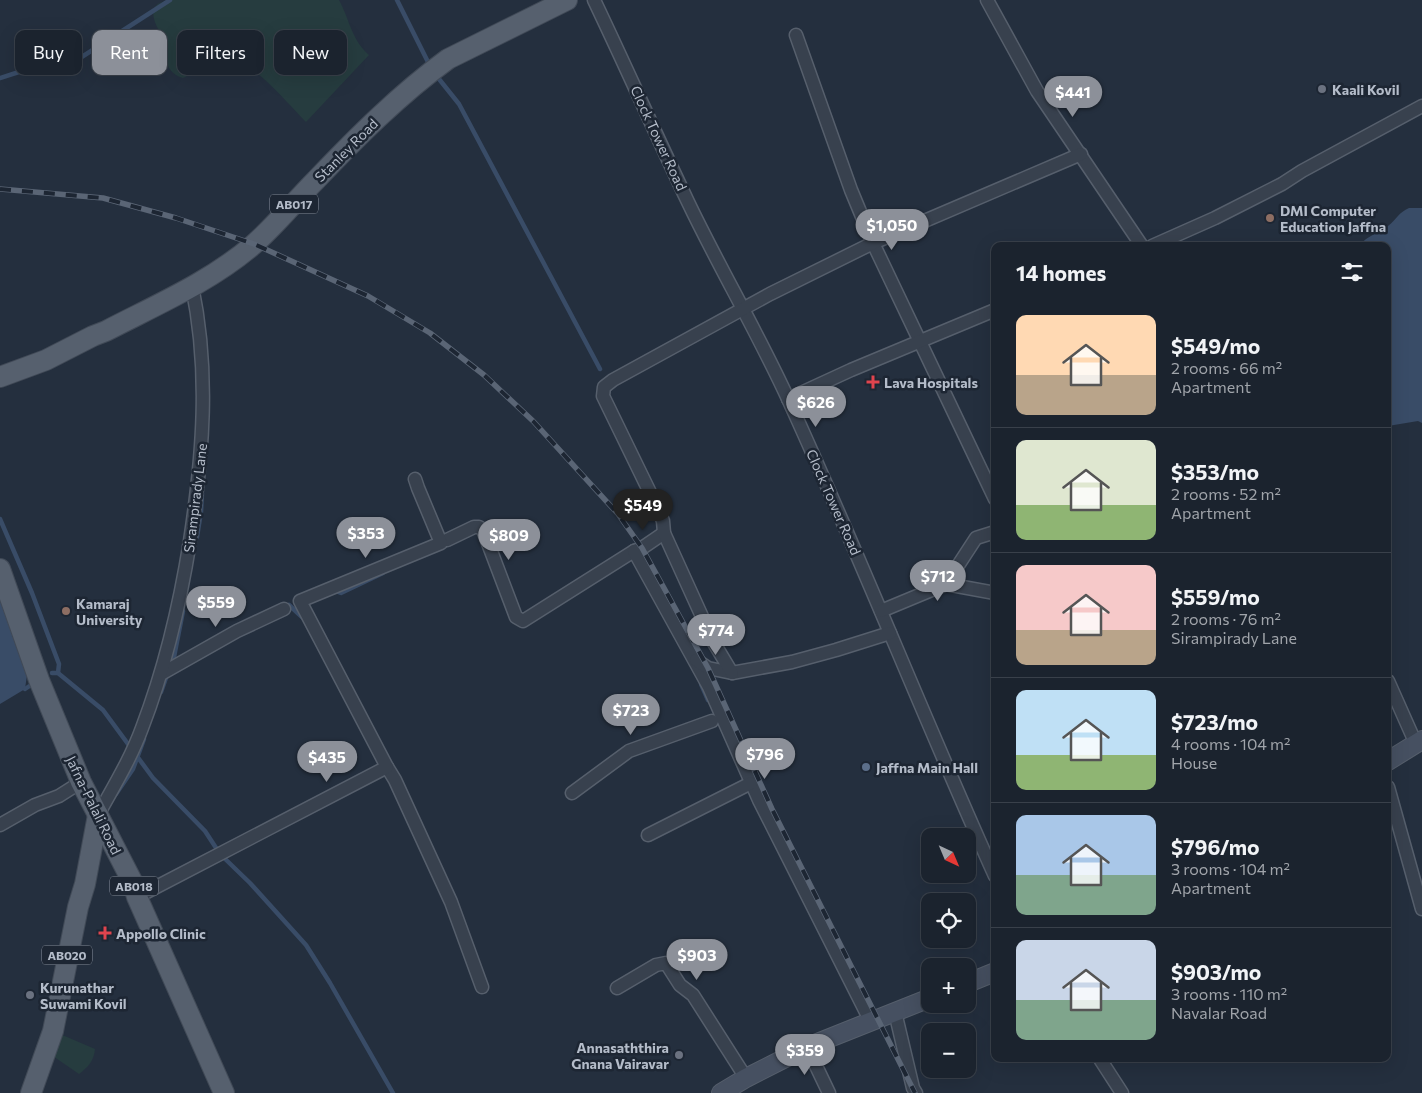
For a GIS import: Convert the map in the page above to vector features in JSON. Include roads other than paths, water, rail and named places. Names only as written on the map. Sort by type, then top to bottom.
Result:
[{"type":"main road","name":"Stanley Road","points":[[0,378],[46,360],[93,336],[106,332],[192,286],[228,264],[254,244],[373,123],[432,71],[448,59],[567,0]]},
{"type":"main road","name":"Jafna-Palali Road","points":[[0,569],[37,673],[81,782],[133,883],[137,897],[224,1093]]},
{"type":"main road","name":"AB020","points":[[31,1093],[53,1031],[98,815]]},
{"type":"street","name":"Clock Tower Road","points":[[594,0],[688,201],[744,308],[788,399],[991,867]]},
{"type":"street","points":[[988,0],[1037,91],[1139,242]]},
{"type":"street","points":[[796,35],[848,182],[873,243],[991,487]]},
{"type":"street","points":[[1161,242],[1215,218],[1282,184],[1302,171],[1422,106]]},
{"type":"street","points":[[732,674],[714,643],[664,533],[663,521],[603,396],[603,389],[606,384],[744,308],[873,243],[1081,154]]},
{"type":"street","name":"Sirampirady Lane","points":[[98,815],[132,753],[142,728],[161,674],[185,570],[200,470],[203,427],[202,354],[199,320],[192,286]]},
{"type":"street","points":[[788,399],[851,370],[991,312]]},
{"type":"street","points":[[415,479],[442,542],[300,601],[402,794],[451,902],[482,987]]},
{"type":"street","points":[[447,540],[474,527],[483,530],[516,618],[522,621],[664,533]]},
{"type":"street","points":[[946,584],[976,538],[991,533]]},
{"type":"street","points":[[634,551],[709,687],[751,783],[872,1022]]},
{"type":"street","points":[[881,611],[946,584],[991,592]]},
{"type":"street","points":[[161,674],[237,631],[284,609]]},
{"type":"street","points":[[693,658],[708,668],[732,674],[792,662],[890,632]]},
{"type":"street","points":[[1391,687],[1419,742],[1391,759]]},
{"type":"street","points":[[572,793],[629,751],[712,721]]},
{"type":"street","points":[[137,897],[387,767]]},
{"type":"street","points":[[0,825],[35,805],[59,796],[81,782]]},
{"type":"street","points":[[648,835],[751,783]]},
{"type":"street","points":[[1391,798],[1422,909]]},
{"type":"street","points":[[617,988],[656,965],[666,963],[680,986],[693,995],[746,1078]]},
{"type":"street","points":[[976,980],[991,974]]},
{"type":"street","points":[[721,1093],[807,1047],[921,1002]]},
{"type":"street","points":[[895,1012],[913,1088],[916,1093]]},
{"type":"street","points":[[807,1047],[828,1093]]},
{"type":"street","points":[[1102,1062],[1122,1093]]},
{"type":"water","points":[[1409,208],[1422,208],[1422,423],[1418,421],[1391,426],[1391,242],[1362,242],[1388,226]]},
{"type":"water","points":[[0,596],[27,675],[25,689],[0,704]]},
{"type":"waterway","points":[[0,78],[25,70],[60,71],[170,0]]},
{"type":"waterway","points":[[397,0],[430,66]]},
{"type":"waterway","points":[[435,74],[459,104],[600,369]]},
{"type":"waterway","points":[[197,537],[202,493]]},
{"type":"waterway","points":[[0,519],[32,593],[59,664],[58,673]]},
{"type":"waterway","points":[[333,590],[341,593],[383,573]]},
{"type":"waterway","points":[[289,605],[302,617]]},
{"type":"waterway","points":[[176,662],[173,662],[183,611]]},
{"type":"waterway","points":[[52,673],[58,673],[103,710],[153,778],[205,831],[220,854],[250,883],[306,945],[393,1093]]},
{"type":"waterway","points":[[161,692],[167,675]]},
{"type":"waterway","points":[[25,689],[34,683]]},
{"type":"waterway","points":[[701,684],[708,700]]},
{"type":"waterway","points":[[116,794],[133,769],[144,739]]},
{"type":"railway","points":[[0,189],[103,198],[176,218],[254,244],[368,296],[430,333],[484,375],[533,421],[618,514],[642,548],[708,668],[772,809],[915,1093]]},
{"type":"place","name":"Kaali Kovil","points":[[1322,89]]},
{"type":"place","name":"DMI Computer Education Jaffna","points":[[1270,218]]},
{"type":"place","name":"Lava Hospitals","points":[[873,382]]},
{"type":"place","name":"Kamaraj University","points":[[66,611]]},
{"type":"place","name":"Jaffna Main Hall","points":[[866,767]]},
{"type":"place","name":"Appollo Clinic","points":[[105,933]]},
{"type":"place","name":"Kurunathar Suwami Kovil","points":[[30,995]]},
{"type":"place","name":"Annasaththira Gnana Vairavar","points":[[679,1055]]}]
